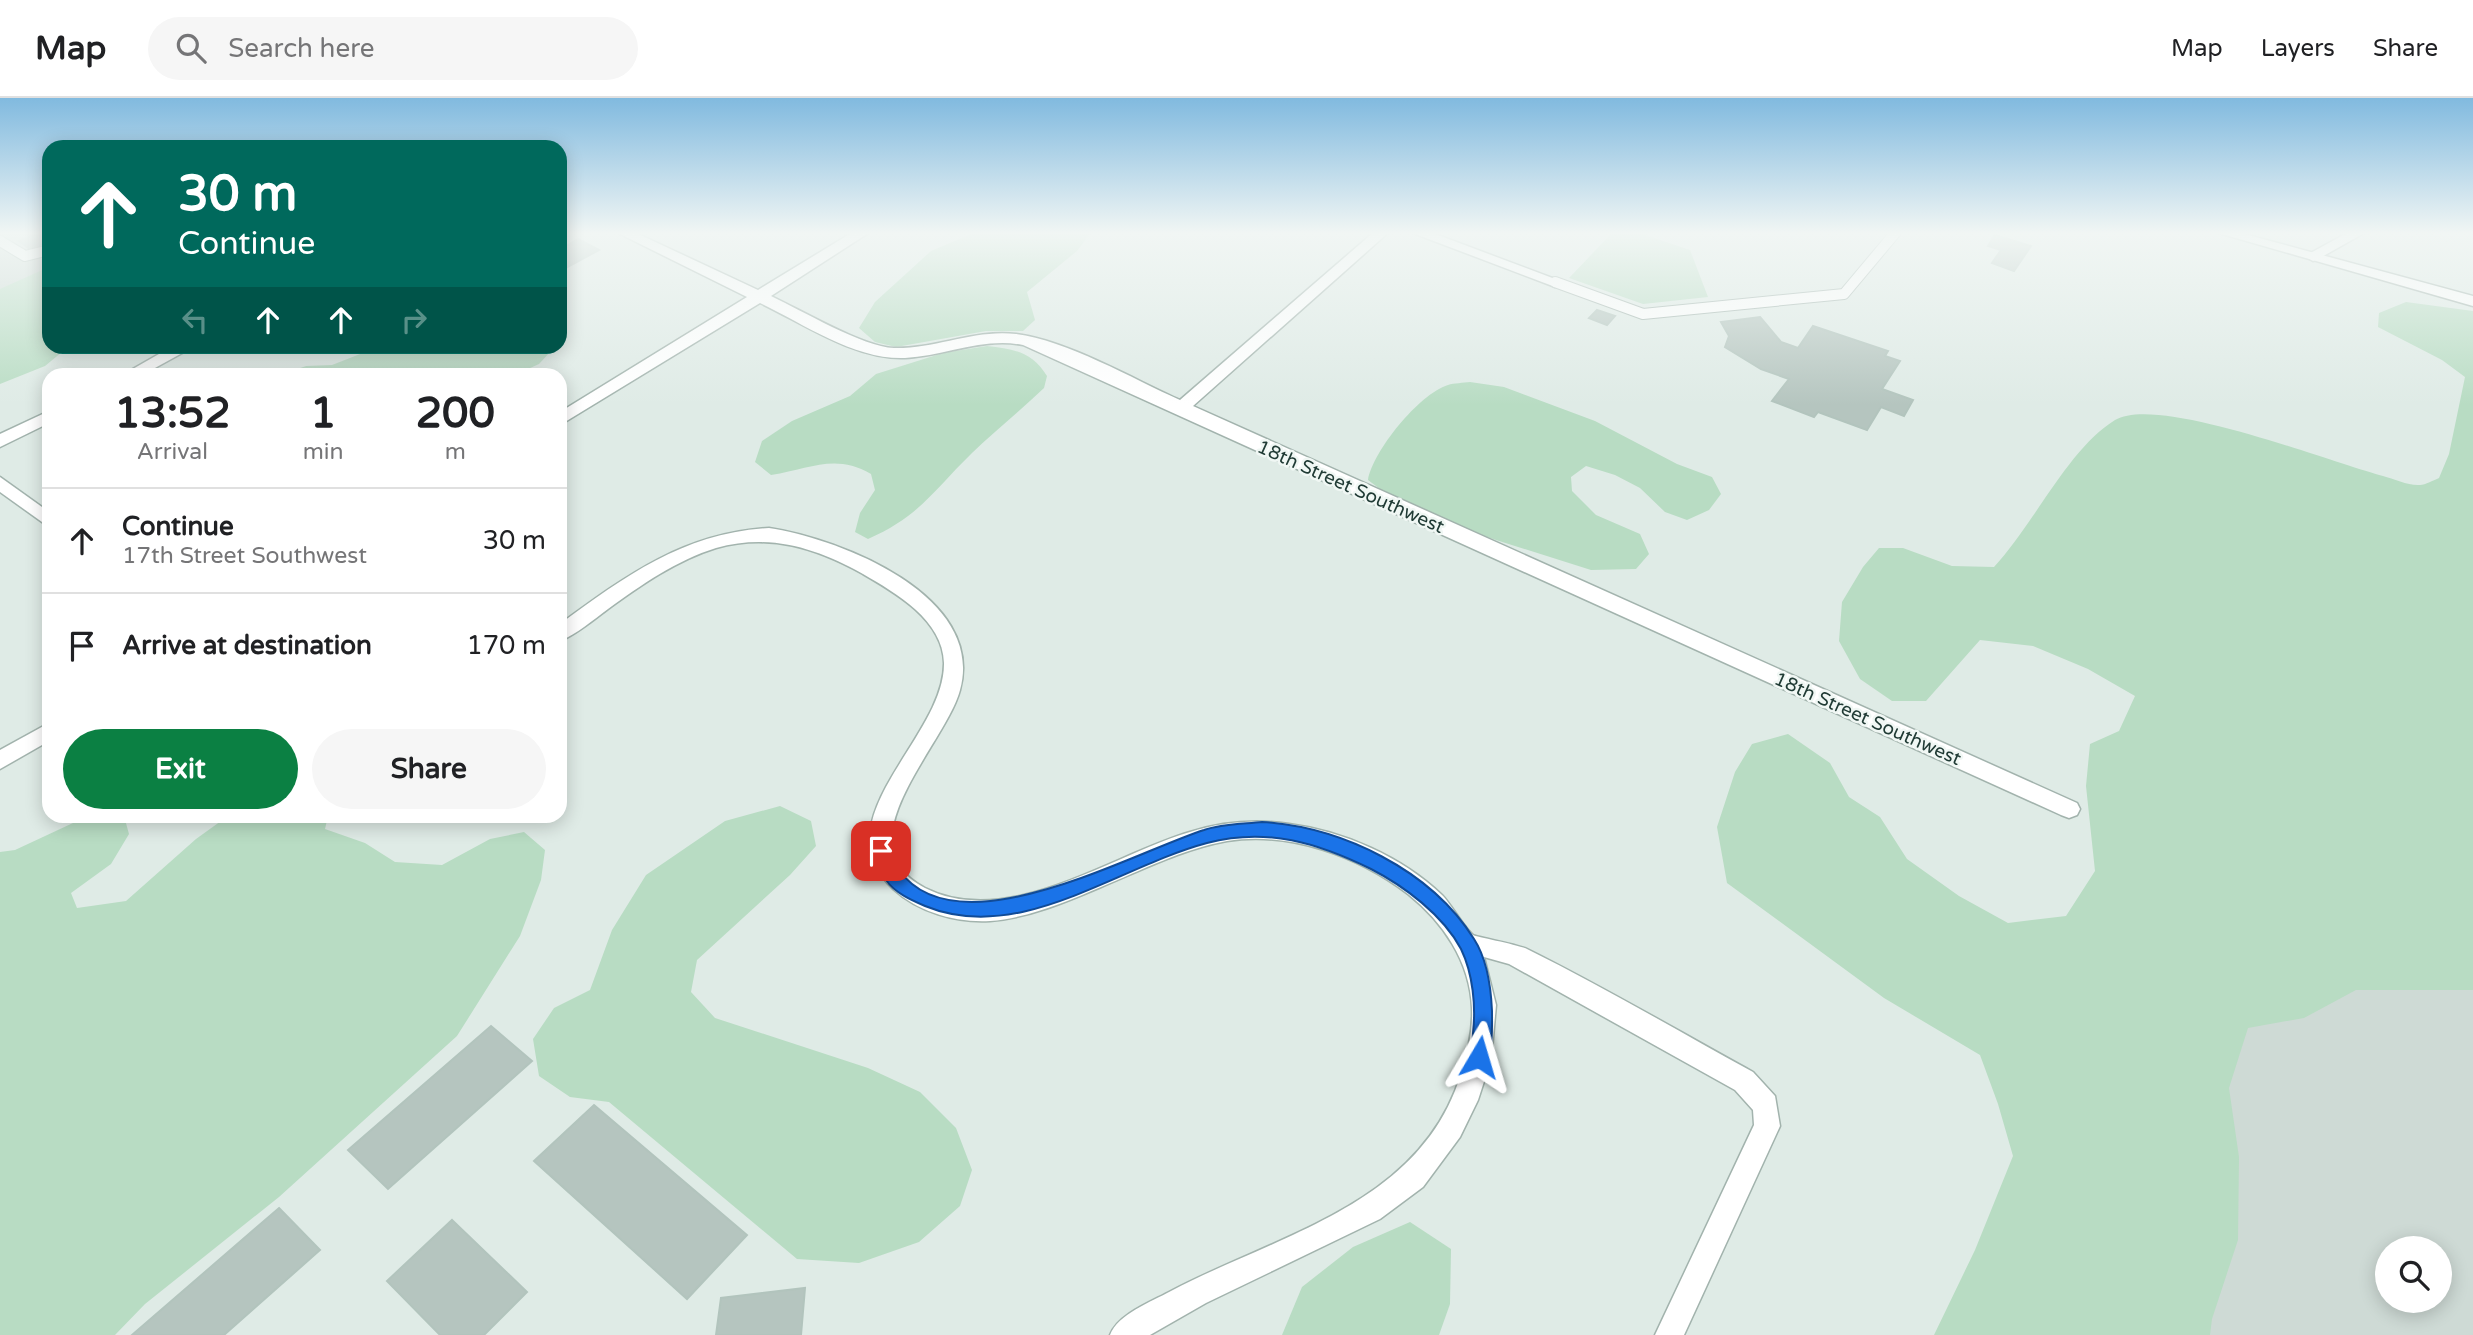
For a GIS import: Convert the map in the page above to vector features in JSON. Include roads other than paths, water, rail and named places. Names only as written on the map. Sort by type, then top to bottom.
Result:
[{"type":"street","name":"18th Street Southwest","points":[[742,290],[856,344],[892,354],[919,354],[994,338],[1023,339],[1054,350],[2069,808]]},
{"type":"street","points":[[567,416],[772,290]]},
{"type":"street","points":[[1180,409],[1316,290]]},
{"type":"street","points":[[2433,290],[2473,301]]},
{"type":"street","points":[[144,368],[171,354]]},
{"type":"street","points":[[0,441],[42,420]]},
{"type":"street","points":[[0,483],[42,516]]},
{"type":"street","points":[[567,629],[653,569],[703,545],[765,535],[798,538],[827,547],[903,589],[930,611],[949,639],[955,667],[951,692],[940,716],[893,790],[880,835],[885,863],[893,876],[912,893],[950,909],[1005,909],[1036,901],[1207,835],[1251,830],[1283,831],[1332,842],[1402,877],[1446,915],[1468,945],[1482,987],[1483,1021],[1479,1057],[1462,1106],[1449,1131],[1426,1164],[1401,1189],[1368,1210],[1180,1300],[1124,1335]]},
{"type":"street","points":[[0,755],[42,733]]},
{"type":"street","points":[[0,761],[42,734]]},
{"type":"street","points":[[1468,945],[1493,948],[1516,955],[1744,1081],[1766,1105],[1767,1126],[1669,1335]]},
{"type":"lane","points":[[1576,290],[1643,314],[1844,294],[1848,290]]}]
